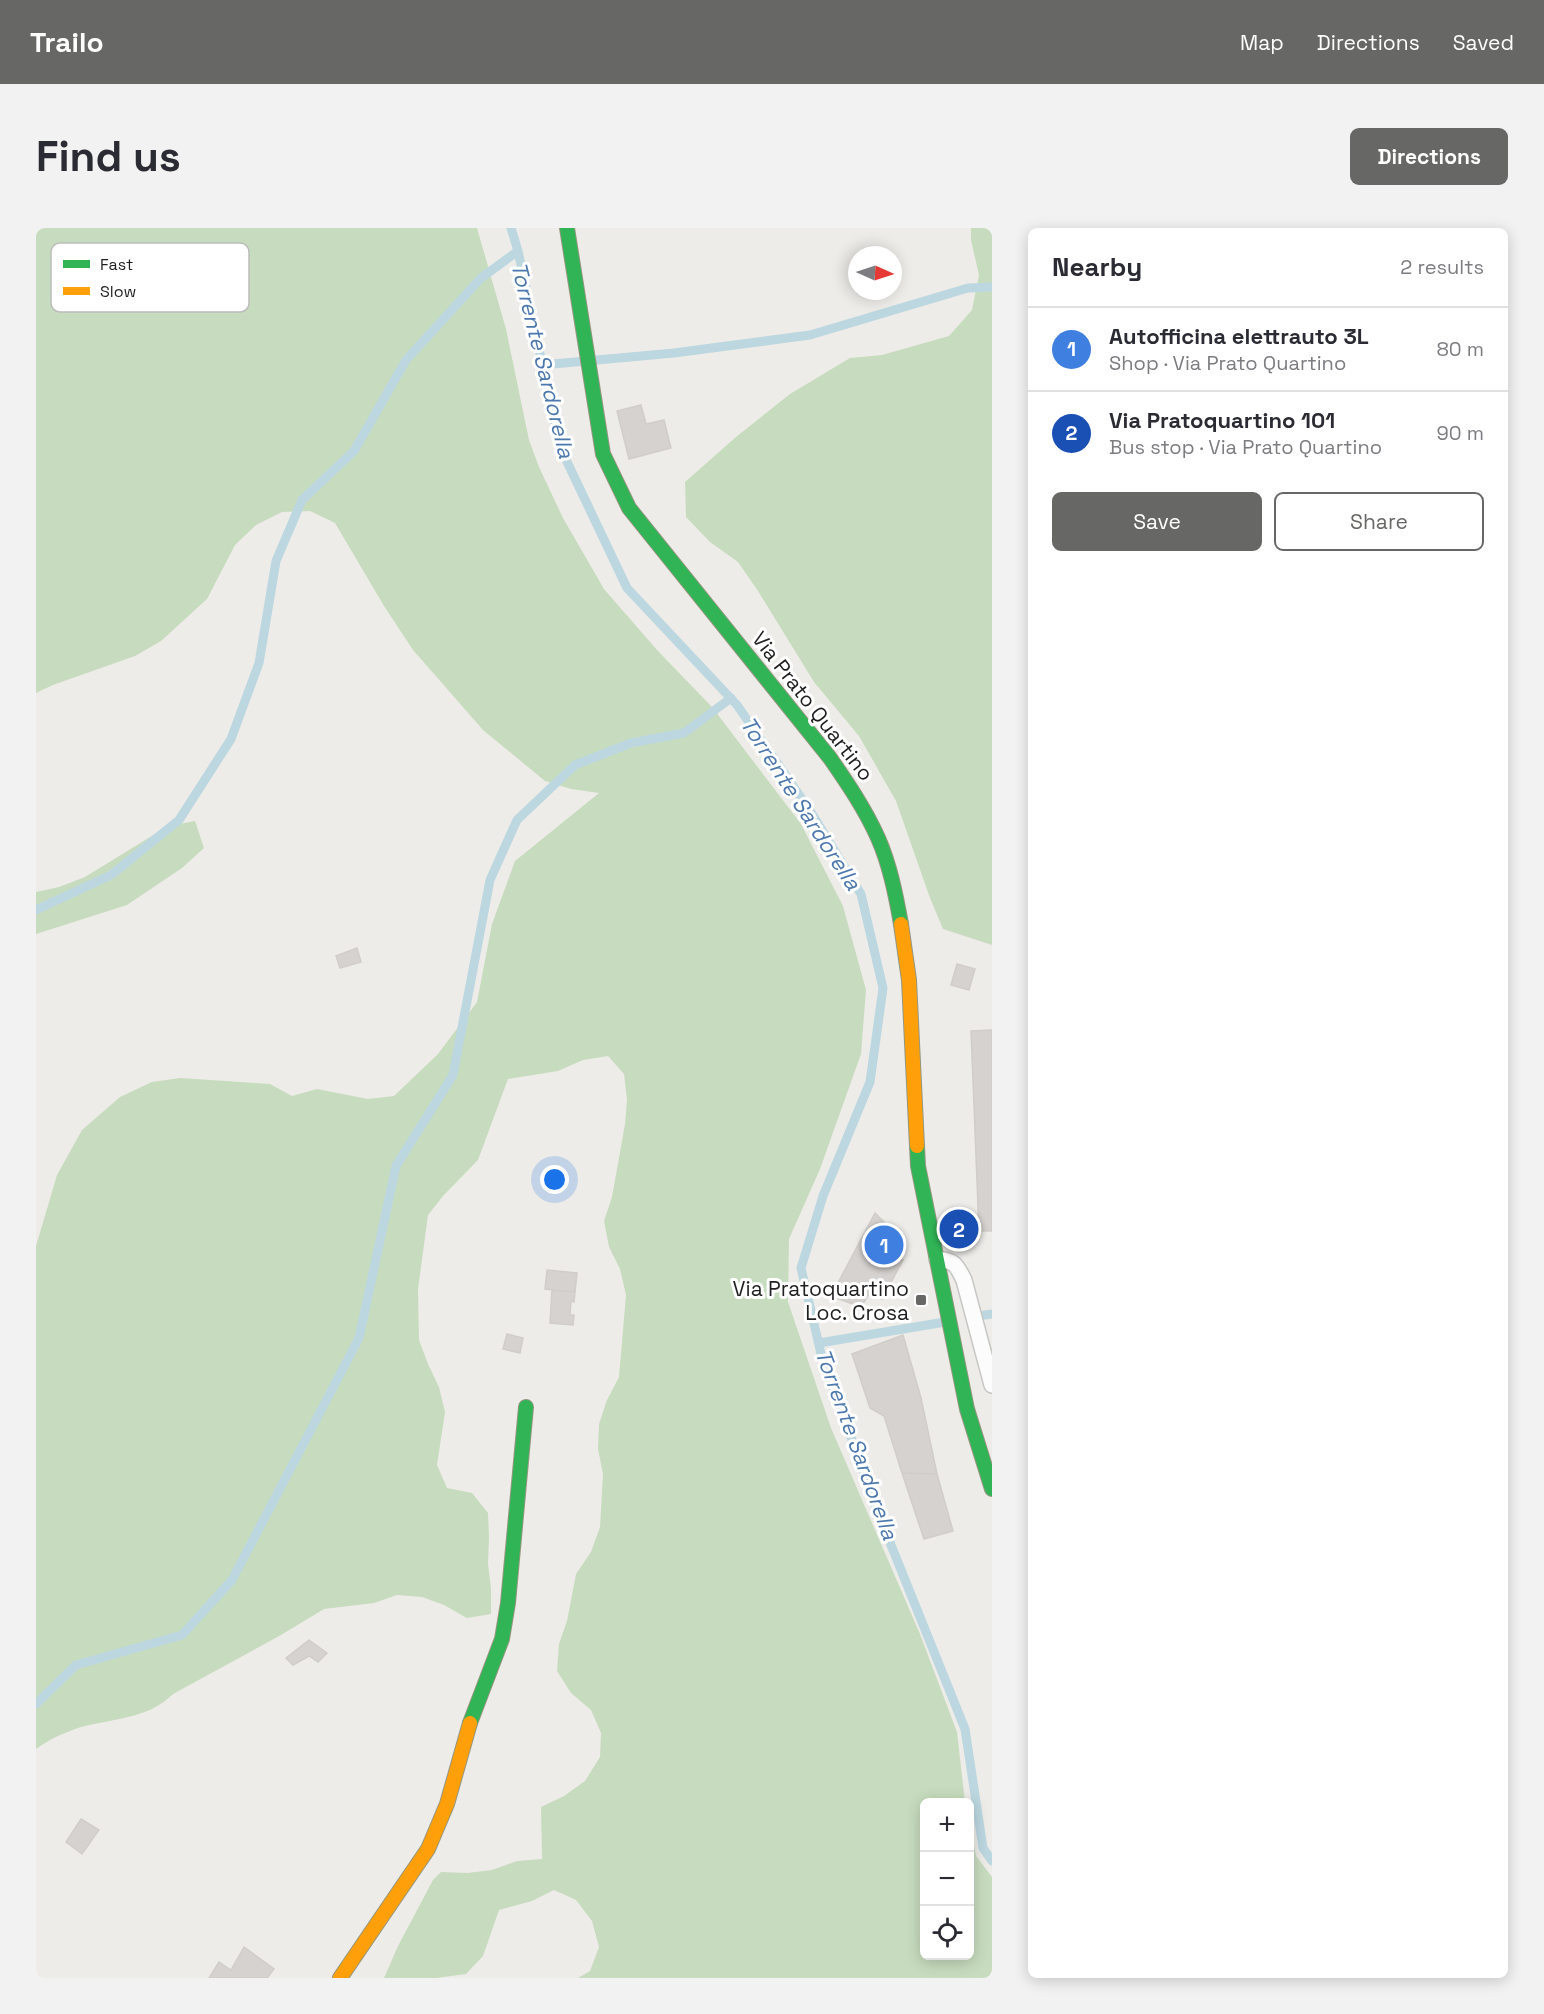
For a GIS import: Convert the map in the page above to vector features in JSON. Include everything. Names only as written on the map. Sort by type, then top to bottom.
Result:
[{"type":"main road","name":"Via Prato Quartino","points":[[567,228],[603,453],[629,508],[830,758],[858,799],[879,840],[895,891],[906,943],[918,1166],[967,1409],[992,1489]]},
{"type":"main road","points":[[340,1978],[428,1849],[447,1804],[472,1715],[502,1639],[508,1602],[526,1407]]},
{"type":"lane","points":[[937,1259],[949,1261],[957,1266],[964,1280],[992,1385]]},
{"type":"green space","points":[[36,228],[477,228],[506,329],[529,440],[563,518],[604,589],[657,650],[712,707],[801,824],[843,906],[866,990],[861,1054],[820,1169],[789,1239],[788,1302],[831,1428],[920,1634],[957,1732],[965,1798],[920,1798],[920,1960],[974,1960],[974,1845],[976,1856],[992,1877],[992,1978],[578,1978],[590,1971],[599,1947],[592,1921],[576,1900],[554,1890],[532,1901],[499,1910],[483,1956],[466,1974],[436,1978],[384,1978],[433,1880],[441,1872],[467,1873],[492,1870],[517,1861],[542,1859],[541,1807],[564,1796],[585,1781],[600,1757],[601,1733],[591,1710],[571,1693],[557,1671],[559,1644],[567,1621],[576,1574],[591,1552],[600,1527],[603,1474],[598,1449],[599,1424],[607,1400],[619,1377],[626,1295],[620,1269],[609,1247],[604,1221],[612,1197],[627,1100],[624,1074],[608,1056],[583,1060],[558,1071],[508,1079],[478,1160],[428,1215],[418,1289],[419,1340],[439,1387],[445,1412],[437,1465],[447,1488],[472,1493],[488,1513],[491,1614],[467,1618],[444,1605],[422,1597],[397,1595],[374,1603],[324,1609],[173,1694],[152,1709],[140,1714],[78,1728],[36,1749],[36,1246],[57,1175],[82,1130],[120,1097],[152,1082],[180,1078],[270,1084],[292,1096],[317,1089],[368,1099],[394,1096],[438,1054],[477,1002],[492,924],[515,861],[599,793],[571,789],[545,781],[483,730],[413,650],[335,523],[310,511],[282,512],[256,525],[235,545],[207,599],[161,641],[135,656],[36,693]]},
{"type":"green space","points":[[971,228],[992,228],[992,945],[943,929],[896,801],[859,736],[814,682],[738,562],[710,542],[686,517],[685,482],[790,394],[850,358],[882,355],[949,336],[972,310],[979,275],[971,240]]},
{"type":"green space","points":[[195,821],[204,848],[182,868],[127,905],[36,934],[36,892],[59,887],[85,877],[168,826]]},
{"type":"building","points":[[641,405],[646,424],[664,420],[671,448],[629,459],[617,411]]},
{"type":"building","points":[[357,948],[361,962],[340,968],[336,956]]},
{"type":"building","points":[[957,964],[975,969],[969,990],[951,985]]},
{"type":"building","points":[[992,1030],[992,1231],[979,1231],[971,1031]]},
{"type":"building","points":[[875,1213],[900,1238],[892,1251],[903,1260],[882,1299],[869,1294],[861,1307],[831,1296]]},
{"type":"building","points":[[547,1270],[577,1273],[575,1292],[545,1289]]},
{"type":"building","points":[[552,1290],[575,1292],[574,1302],[571,1301],[570,1315],[574,1315],[573,1325],[550,1323]]},
{"type":"building","points":[[507,1334],[523,1338],[520,1353],[503,1349]]},
{"type":"building","points":[[903,1335],[921,1398],[937,1474],[902,1473],[884,1416],[870,1408],[852,1354]]},
{"type":"building","points":[[902,1473],[937,1474],[953,1531],[924,1539]]},
{"type":"building","points":[[309,1640],[327,1653],[318,1662],[309,1656],[293,1665],[286,1658]]},
{"type":"building","points":[[81,1819],[99,1830],[82,1854],[66,1842]]},
{"type":"building","points":[[244,1947],[274,1969],[267,1978],[209,1978],[219,1962],[231,1970]]},
{"type":"waterway","name":"Torrente Sardorella","points":[[511,228],[518,251],[560,447],[627,588],[737,705],[811,812],[861,894],[883,988],[870,1082],[823,1196],[801,1268],[822,1358],[885,1530],[965,1729],[983,1848],[992,1861]]},
{"type":"waterway","points":[[36,910],[111,875],[179,820],[231,739],[259,663],[276,561],[302,500],[354,451],[406,360],[481,278],[518,251]]},
{"type":"waterway","points":[[542,365],[674,353],[810,335],[968,288],[992,287]]},
{"type":"waterway","points":[[36,1704],[76,1665],[182,1635],[232,1580],[359,1338],[396,1166],[453,1075],[490,880],[517,820],[575,765],[631,743],[684,733],[731,698]]},
{"type":"waterway","points":[[971,1317],[992,1314]]},
{"type":"waterway","points":[[819,1343],[945,1322]]},
{"type":"traffic: fast","points":[[567,228],[603,454],[629,508],[830,758],[856,797],[873,827],[886,859],[901,924]]},
{"type":"traffic: fast","points":[[917,1146],[918,1166],[967,1409],[992,1489]]},
{"type":"traffic: fast","points":[[470,1723],[502,1639],[508,1603],[526,1407]]},
{"type":"traffic: slow","points":[[901,924],[909,980],[917,1146]]},
{"type":"traffic: slow","points":[[340,1978],[428,1849],[447,1804],[470,1723]]},
{"type":"place","name":"Via Pratoquartino 101","points":[[959,1229]]},
{"type":"place","name":"Autofficina elettrauto 3L","points":[[884,1245]]},
{"type":"place","name":"Via Pratoquartino Loc. Crosa","points":[[921,1300]]}]
